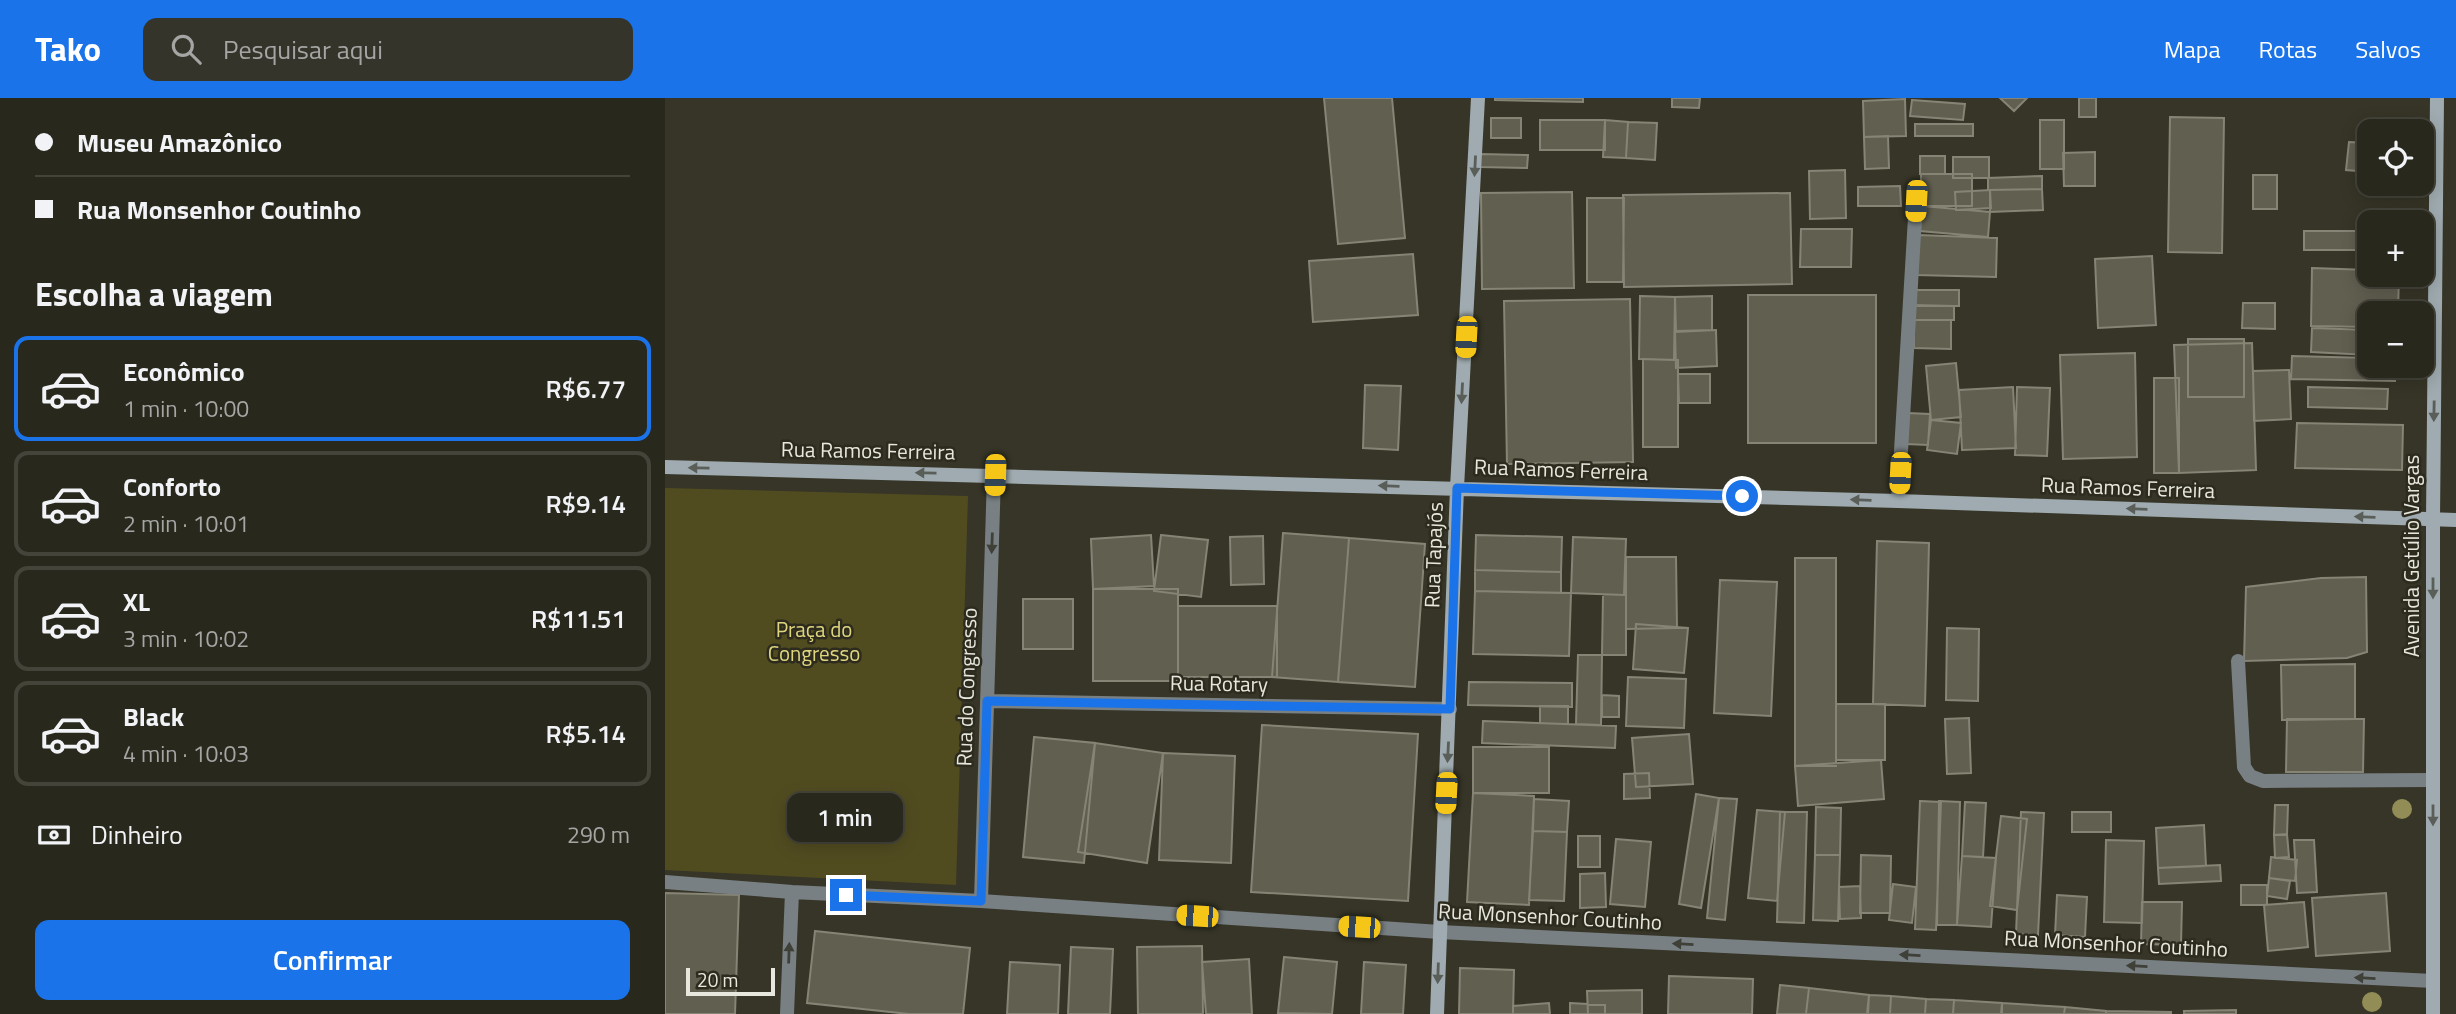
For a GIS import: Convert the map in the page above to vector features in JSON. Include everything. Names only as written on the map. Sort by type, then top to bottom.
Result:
[{"type":"street","name":"Rua Tapajós","points":[[1437,1014],[1457,488],[1478,98]]},
{"type":"street","name":"Avenida Getúlio Vargas","points":[[2433,1014],[2433,519],[2437,98]]},
{"type":"street","points":[[1898,501],[1916,201]]},
{"type":"street","name":"Rua Ramos Ferreira","points":[[665,467],[1898,501],[2456,520]]},
{"type":"street","name":"Rua do Congresso","points":[[981,901],[995,475]]},
{"type":"street","points":[[2238,661],[2244,767],[2250,776],[2263,781],[2433,780]]},
{"type":"street","name":"Rua Rotary","points":[[987,701],[1450,709]]},
{"type":"street","name":"Rua Monsenhor Coutinho","points":[[665,882],[1440,932],[2433,981]]},
{"type":"street","points":[[787,1014],[792,892]]},
{"type":"green space","name":"Praça do Congresso","points":[[665,488],[968,496],[956,885],[665,870]]},
{"type":"building","points":[[1324,98],[1392,98],[1405,238],[1338,244]]},
{"type":"building","points":[[1583,98],[1583,102],[1495,100]]},
{"type":"building","points":[[1672,98],[1700,98],[1699,108],[1672,107]]},
{"type":"building","points":[[2000,98],[2027,98],[2014,111]]},
{"type":"building","points":[[2079,98],[2096,98],[2096,117],[2079,117]]},
{"type":"building","points":[[1905,99],[1906,136],[1864,137],[1863,101]]},
{"type":"building","points":[[1912,100],[1965,104],[1963,120],[1910,116]]},
{"type":"building","points":[[2170,117],[2224,118],[2222,253],[2168,252]]},
{"type":"building","points":[[1491,118],[1521,118],[1521,138],[1491,138]]},
{"type":"building","points":[[1540,120],[1605,120],[1605,150],[1540,150]]},
{"type":"building","points":[[1605,120],[1628,122],[1626,158],[1603,157]]},
{"type":"building","points":[[2040,120],[2064,120],[2064,169],[2040,169]]},
{"type":"building","points":[[1628,122],[1657,123],[1655,160],[1626,158]]},
{"type":"building","points":[[1915,124],[1973,124],[1973,136],[1915,136]]},
{"type":"building","points":[[1888,136],[1889,168],[1865,169],[1864,137]]},
{"type":"building","points":[[2349,142],[2357,142],[2357,171],[2346,170]]},
{"type":"building","points":[[2095,152],[2095,186],[2064,186],[2063,153]]},
{"type":"building","points":[[1480,154],[1528,155],[1527,168],[1480,167]]},
{"type":"building","points":[[1920,156],[1945,156],[1945,174],[1920,174]]},
{"type":"building","points":[[1953,157],[1989,157],[1989,178],[1953,178]]},
{"type":"building","points":[[1845,170],[1846,218],[1810,219],[1809,171]]},
{"type":"building","points":[[1921,174],[1972,174],[1972,206],[1921,206]]},
{"type":"building","points":[[2253,175],[2277,175],[2277,209],[2253,209]]},
{"type":"building","points":[[2042,176],[2042,189],[1988,190],[1988,178]]},
{"type":"building","points":[[1900,186],[1901,206],[1858,206],[1858,187]]},
{"type":"building","points":[[2042,189],[2043,210],[1990,212],[1990,190]]},
{"type":"building","points":[[1990,190],[1991,208],[1956,210],[1955,192]]},
{"type":"building","points":[[1572,192],[1574,288],[1482,289],[1481,193]]},
{"type":"building","points":[[1790,193],[1792,284],[1624,287],[1623,195]]},
{"type":"building","points":[[1587,198],[1624,198],[1623,282],[1587,282]]},
{"type":"building","points":[[1922,206],[1990,212],[1988,237],[1920,231]]},
{"type":"building","points":[[1801,229],[1852,229],[1851,267],[1800,267]]},
{"type":"building","points":[[2304,231],[2357,231],[2357,250],[2304,250]]},
{"type":"building","points":[[1918,235],[1997,238],[1996,277],[1916,275]]},
{"type":"building","points":[[1413,254],[1418,315],[1313,322],[1309,261]]},
{"type":"building","points":[[2152,256],[2156,325],[2098,328],[2095,259]]},
{"type":"building","points":[[2312,268],[2357,270],[2357,287],[2399,287],[2398,301],[2357,301],[2357,327],[2311,326]]},
{"type":"building","points":[[1912,290],[1959,290],[1959,306],[1912,306]]},
{"type":"building","points":[[1748,295],[1876,295],[1876,443],[1748,443]]},
{"type":"building","points":[[1640,296],[1675,297],[1674,360],[1639,359]]},
{"type":"building","points":[[1712,296],[1712,330],[1676,331],[1675,297]]},
{"type":"building","points":[[1630,299],[1633,462],[1507,464],[1504,301]]},
{"type":"building","points":[[2243,303],[2275,303],[2275,329],[2242,328]]},
{"type":"building","points":[[1913,305],[1954,306],[1954,320],[1913,320]]},
{"type":"building","points":[[1914,320],[1951,320],[1951,349],[1914,348]]},
{"type":"building","points":[[2312,328],[2357,330],[2357,354],[2311,352]]},
{"type":"building","points":[[1716,330],[1717,366],[1676,368],[1675,332]]},
{"type":"building","points":[[2188,339],[2244,339],[2244,397],[2188,397]]},
{"type":"building","points":[[2252,343],[2256,470],[2179,473],[2174,345]]},
{"type":"building","points":[[2135,353],[2137,457],[2063,459],[2060,355]]},
{"type":"building","points":[[2292,356],[2357,358],[2357,378],[2395,378],[2395,381],[2291,379]]},
{"type":"building","points":[[1643,359],[1678,360],[1678,447],[1643,447]]},
{"type":"building","points":[[1956,363],[1961,417],[1931,420],[1926,366]]},
{"type":"building","points":[[2289,370],[2291,419],[2254,421],[2253,371]]},
{"type":"building","points":[[1678,374],[1710,374],[1710,403],[1679,403]]},
{"type":"building","points":[[2154,378],[2179,378],[2179,473],[2154,473]]},
{"type":"building","points":[[1365,385],[1401,386],[1398,450],[1363,448]]},
{"type":"building","points":[[2013,387],[2016,448],[1962,450],[1959,390]]},
{"type":"building","points":[[2017,387],[2050,388],[2047,456],[2015,455]]},
{"type":"building","points":[[2308,387],[2388,389],[2387,409],[2308,407]]},
{"type":"building","points":[[1907,413],[1930,414],[1928,445],[1906,444]]},
{"type":"building","points":[[1931,420],[1961,423],[1957,454],[1927,450]]},
{"type":"building","points":[[2297,423],[2403,425],[2402,470],[2295,468]]},
{"type":"building","points":[[1283,533],[1349,538],[1338,682],[1272,677]]},
{"type":"building","points":[[1151,535],[1154,586],[1093,589],[1091,539]]},
{"type":"building","points":[[1161,535],[1208,540],[1201,597],[1154,591]]},
{"type":"building","points":[[1476,535],[1562,537],[1561,572],[1475,570]]},
{"type":"building","points":[[1263,536],[1264,584],[1231,585],[1230,537]]},
{"type":"building","points":[[1573,537],[1626,539],[1624,595],[1571,593]]},
{"type":"building","points":[[1349,538],[1425,544],[1415,687],[1338,682]]},
{"type":"building","points":[[1877,541],[1929,543],[1925,706],[1873,704]]},
{"type":"building","points":[[1626,557],[1676,557],[1677,628],[1626,629]]},
{"type":"building","points":[[1795,558],[1836,558],[1836,766],[1795,766]]},
{"type":"building","points":[[1475,570],[1561,572],[1561,593],[1475,591]]},
{"type":"building","points":[[2366,577],[2367,652],[2347,658],[2244,661],[2246,587],[2321,578]]},
{"type":"building","points":[[1720,580],[1777,582],[1771,716],[1714,713]]},
{"type":"building","points":[[1093,589],[1178,589],[1178,681],[1093,681]]},
{"type":"building","points":[[1475,591],[1571,593],[1569,656],[1473,654]]},
{"type":"building","points":[[1603,595],[1626,595],[1626,655],[1602,655]]},
{"type":"building","points":[[1023,599],[1073,599],[1073,649],[1023,649]]},
{"type":"building","points":[[1178,606],[1277,606],[1277,677],[1178,677]]},
{"type":"building","points":[[1636,624],[1688,628],[1684,673],[1633,669]]},
{"type":"building","points":[[1947,628],[1979,629],[1978,701],[1946,700]]},
{"type":"building","points":[[1578,655],[1602,655],[1601,725],[1576,724]]},
{"type":"building","points":[[2355,664],[2355,719],[2282,720],[2281,665]]},
{"type":"building","points":[[1628,677],[1686,679],[1684,728],[1626,726]]},
{"type":"building","points":[[1469,682],[1572,683],[1572,707],[1468,705]]},
{"type":"building","points":[[1602,695],[1619,696],[1619,717],[1602,717]]},
{"type":"building","points":[[1836,704],[1885,704],[1885,760],[1836,760]]},
{"type":"building","points":[[1540,706],[1568,706],[1568,724],[1540,724]]},
{"type":"building","points":[[1969,718],[1971,773],[1947,774],[1945,719]]},
{"type":"building","points":[[2287,719],[2364,719],[2363,772],[2286,772]]},
{"type":"building","points":[[1483,721],[1616,726],[1615,748],[1482,743]]},
{"type":"building","points":[[1262,725],[1418,734],[1408,901],[1251,892]]},
{"type":"building","points":[[1689,734],[1693,784],[1636,787],[1632,738]]},
{"type":"building","points":[[1034,737],[1095,743],[1084,863],[1023,857]]},
{"type":"building","points":[[1095,743],[1163,753],[1147,863],[1078,852]]},
{"type":"building","points":[[1473,747],[1549,747],[1549,793],[1473,793]]},
{"type":"building","points":[[1163,753],[1235,756],[1231,863],[1159,860]]},
{"type":"building","points":[[1881,760],[1884,799],[1798,806],[1795,766]]},
{"type":"building","points":[[1649,773],[1650,798],[1624,799],[1624,774]]},
{"type":"building","points":[[1473,793],[1534,796],[1529,905],[1467,902]]},
{"type":"building","points":[[1696,794],[1719,798],[1701,908],[1679,904]]},
{"type":"building","points":[[1719,798],[1737,799],[1725,920],[1707,918]]},
{"type":"building","points":[[1534,799],[1569,801],[1567,832],[1533,831]]},
{"type":"building","points":[[1920,801],[1941,802],[1936,930],[1915,929]]},
{"type":"building","points":[[1939,801],[1960,802],[1957,925],[1937,925]]},
{"type":"building","points":[[1965,802],[1986,803],[1983,857],[1962,856]]},
{"type":"building","points":[[2275,805],[2288,805],[2287,835],[2274,835]]},
{"type":"building","points":[[1816,807],[1841,808],[1840,855],[1815,855]]},
{"type":"building","points":[[1757,810],[1785,812],[1777,901],[1748,898]]},
{"type":"building","points":[[1780,812],[1807,812],[1804,923],[1777,922]]},
{"type":"building","points":[[2021,812],[2044,813],[2038,935],[2016,934]]},
{"type":"building","points":[[2072,812],[2111,812],[2111,832],[2072,832]]},
{"type":"building","points":[[2001,816],[2027,819],[2017,910],[1990,906]]},
{"type":"building","points":[[2204,825],[2206,866],[2158,868],[2156,828]]},
{"type":"building","points":[[1533,831],[1567,832],[1564,901],[1529,900]]},
{"type":"building","points":[[2287,834],[2289,857],[2275,858],[2274,835]]},
{"type":"building","points":[[1578,836],[1600,836],[1600,867],[1578,867]]},
{"type":"building","points":[[1616,839],[1651,842],[1645,907],[1610,904]]},
{"type":"building","points":[[2106,840],[2144,841],[2142,923],[2104,922]]},
{"type":"building","points":[[2294,840],[2314,840],[2317,892],[2297,893]]},
{"type":"building","points":[[1815,855],[1840,855],[1838,921],[1813,920]]},
{"type":"building","points":[[1861,855],[1891,856],[1890,913],[1860,913]]},
{"type":"building","points":[[1962,856],[1996,858],[1991,927],[1957,925]]},
{"type":"building","points":[[2271,857],[2297,860],[2295,881],[2269,878]]},
{"type":"building","points":[[2220,865],[2221,881],[2159,884],[2158,868]]},
{"type":"building","points":[[1605,873],[1606,907],[1580,908],[1580,874]]},
{"type":"building","points":[[2269,878],[2290,881],[2287,899],[2267,896]]},
{"type":"building","points":[[1893,884],[1916,887],[1912,923],[1889,920]]},
{"type":"building","points":[[2241,885],[2267,885],[2267,905],[2241,905]]},
{"type":"building","points":[[1860,886],[1861,918],[1840,919],[1839,887]]},
{"type":"building","points":[[665,893],[739,895],[735,1014],[665,1014]]},
{"type":"building","points":[[2386,893],[2390,951],[2316,956],[2312,898]]},
{"type":"building","points":[[2057,895],[2087,897],[2085,937],[2055,935]]},
{"type":"building","points":[[2142,902],[2182,902],[2181,945],[2141,944]]},
{"type":"building","points":[[2304,902],[2308,947],[2268,951],[2264,905]]},
{"type":"building","points":[[815,931],[970,948],[963,1014],[909,1014],[807,1003]]},
{"type":"building","points":[[1202,946],[1203,1014],[1138,1014],[1137,947]]},
{"type":"building","points":[[1071,947],[1113,949],[1110,1014],[1068,1014]]},
{"type":"building","points":[[1284,957],[1337,962],[1332,1014],[1278,1013]]},
{"type":"building","points":[[1249,959],[1252,1014],[1206,1014],[1202,962]]},
{"type":"building","points":[[1010,962],[1060,965],[1058,1014],[1007,1014]]},
{"type":"building","points":[[1364,962],[1406,965],[1403,1014],[1361,1014]]},
{"type":"building","points":[[1460,968],[1514,970],[1513,1014],[1459,1014]]},
{"type":"building","points":[[1669,976],[1753,979],[1752,1014],[1668,1014]]},
{"type":"building","points":[[1780,985],[1809,988],[1806,1014],[1777,1014]]},
{"type":"building","points":[[1809,988],[1869,995],[1867,1014],[1806,1014]]},
{"type":"building","points":[[1642,990],[1642,1014],[1588,1014],[1587,991]]},
{"type":"building","points":[[1869,995],[1891,996],[1890,1014],[1868,1014]]},
{"type":"building","points":[[1891,996],[1926,999],[1925,1014],[1890,1014]]},
{"type":"building","points":[[1926,999],[1954,1000],[1953,1014],[1925,1014]]},
{"type":"building","points":[[1954,1000],[2002,1003],[2002,1014],[1953,1014]]},
{"type":"building","points":[[1549,1003],[1550,1014],[1513,1014],[1513,1006]]},
{"type":"building","points":[[1570,1003],[1605,1005],[1605,1014],[1570,1014]]},
{"type":"building","points":[[2002,1003],[2065,1007],[2064,1014],[2001,1014]]},
{"type":"building","points":[[2065,1007],[2106,1011],[2106,1014],[2064,1014]]},
{"type":"building","points":[[2236,1010],[2236,1014],[2184,1014],[2184,1011]]},
{"type":"building","points":[[2106,1011],[2171,1012],[2171,1014],[2106,1014]]},
{"type":"route","points":[[846,895],[981,901],[987,701],[1450,709],[1457,488],[1742,496]]}]
